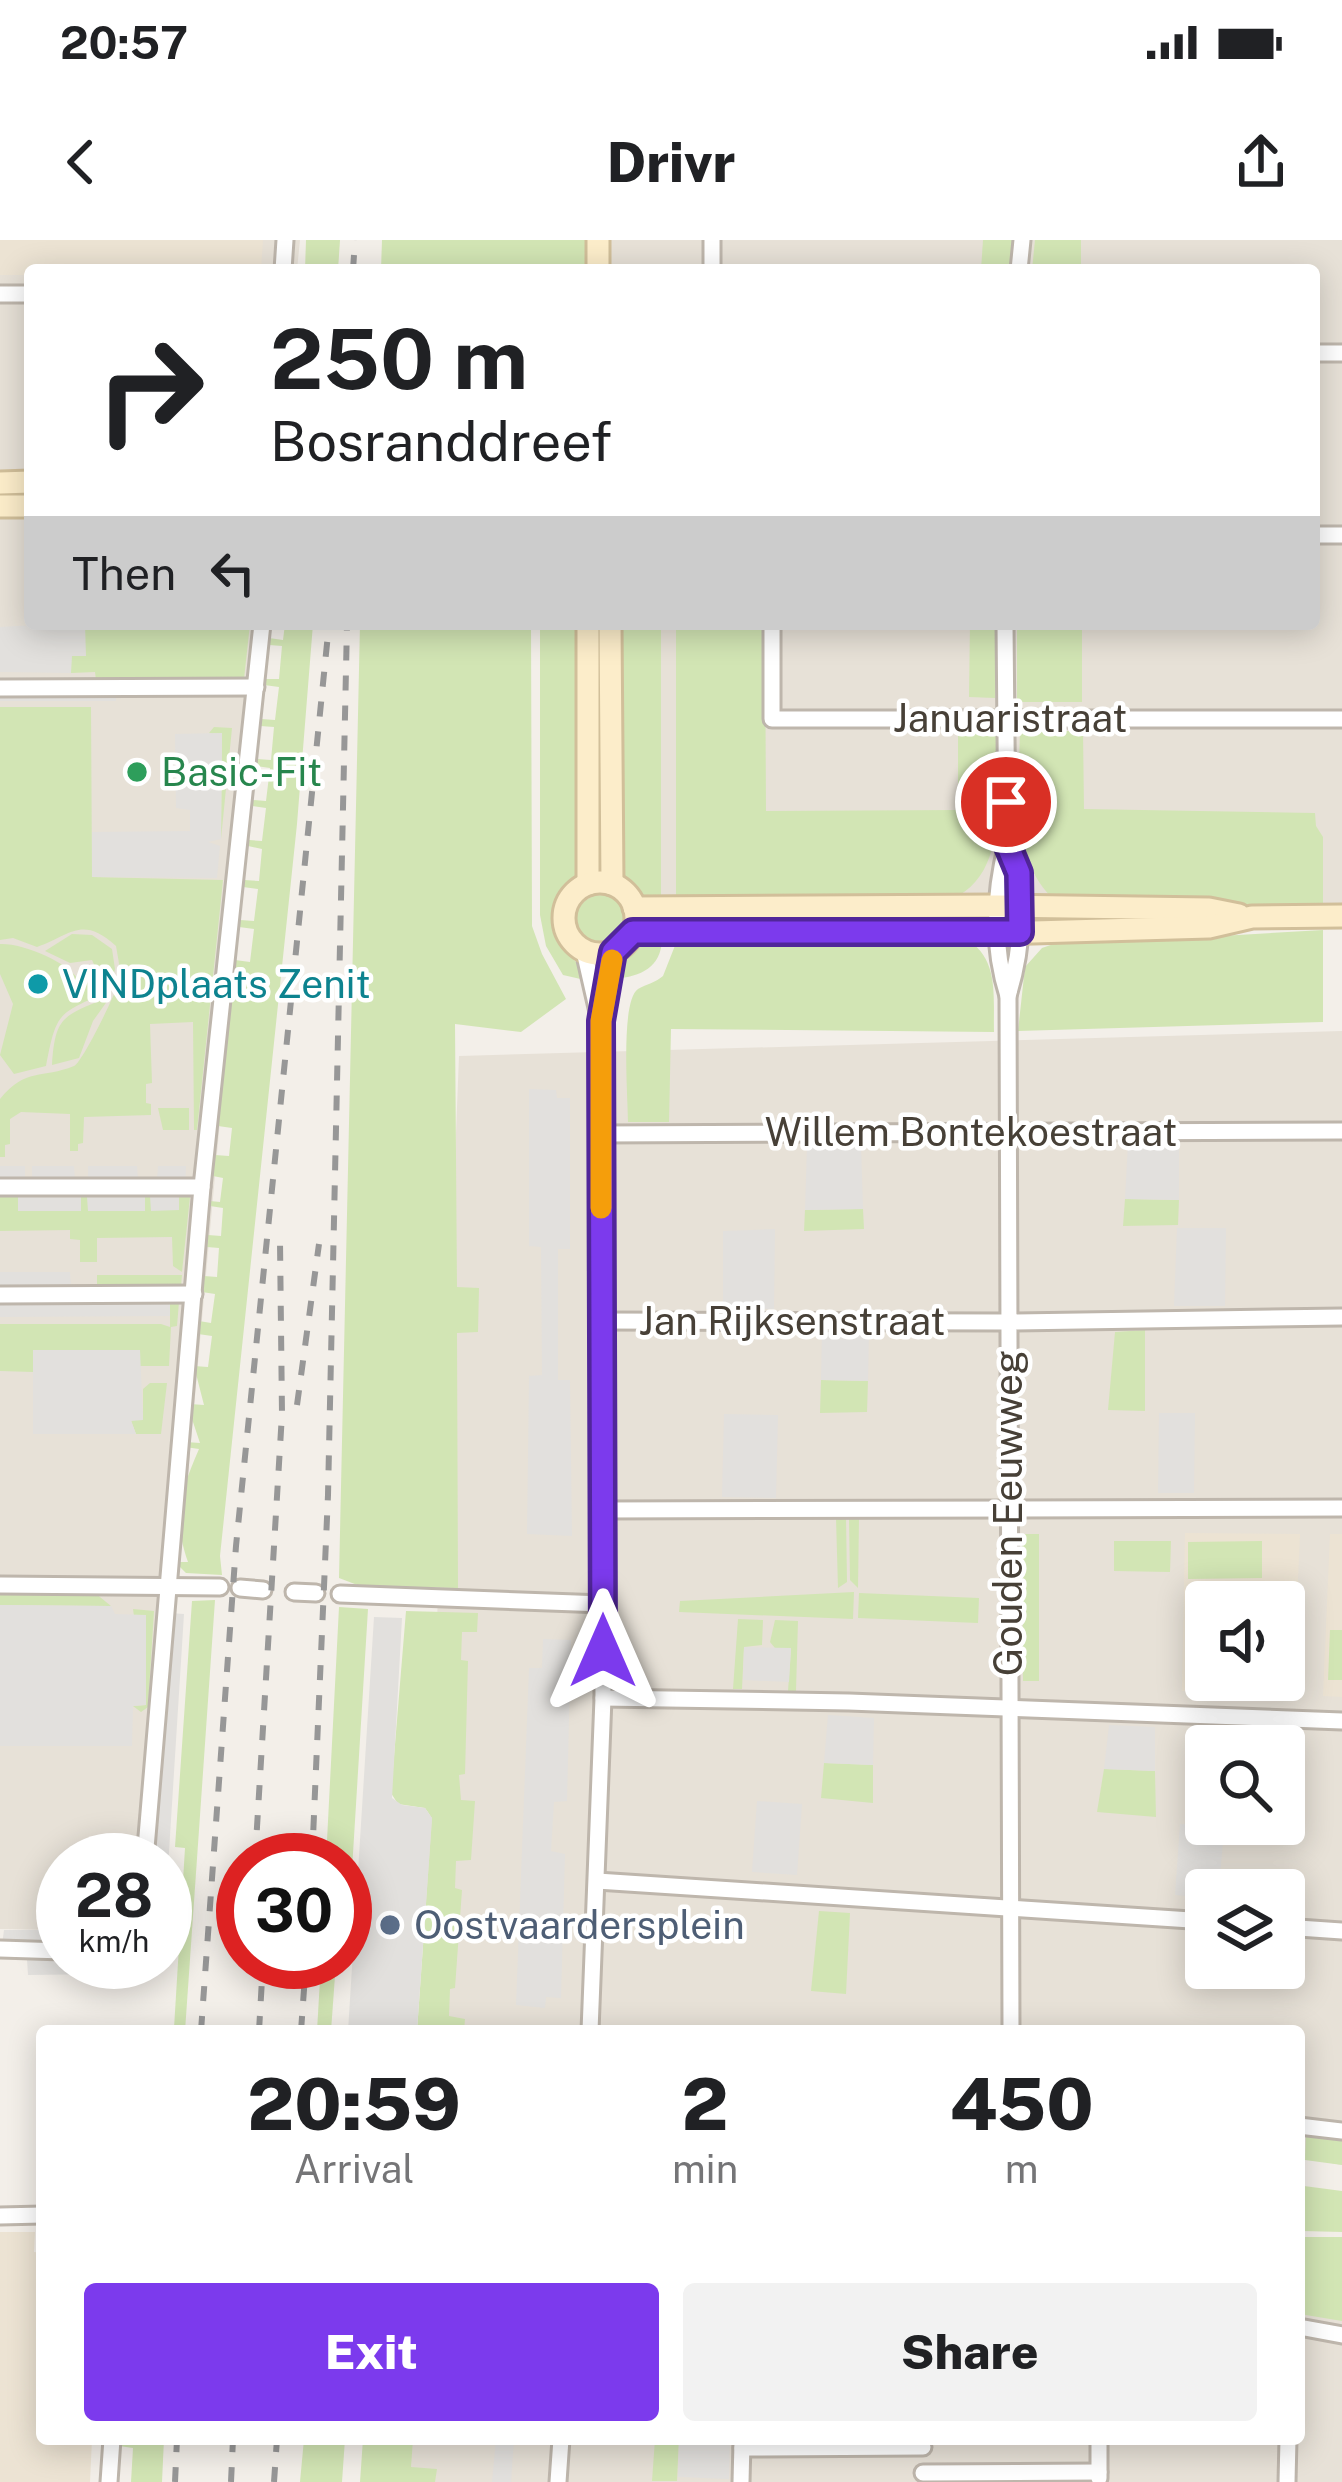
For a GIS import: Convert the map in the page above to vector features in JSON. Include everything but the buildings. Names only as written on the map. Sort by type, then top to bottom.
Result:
[{"type":"main road","points":[[588,630],[588,884]]},
{"type":"main road","points":[[610,630],[612,884]]},
{"type":"main road","points":[[588,884],[612,884],[629,897],[634,908],[633,932],[613,952],[584,951],[564,927],[564,910],[573,893],[588,884]]},
{"type":"main road","points":[[634,908],[1008,906],[1209,909],[1252,917],[1342,916]]},
{"type":"main road","points":[[633,932],[996,933],[1209,927],[1252,917]]},
{"type":"street","points":[[147,1833],[202,1187],[261,630]]},
{"type":"street","name":"Januaristraat","points":[[772,630],[772,719],[1342,718]]},
{"type":"street","points":[[1005,630],[1008,906]]},
{"type":"street","points":[[0,688],[256,687]]},
{"type":"street","name":"Gouden Eeuwweg","points":[[1008,906],[1020,932],[1018,964],[1008,996],[1010,2025]]},
{"type":"street","name":"Gouden Eeuwweg","points":[[1008,906],[996,933],[1008,996]]},
{"type":"street","points":[[584,951],[601,1021]]},
{"type":"street","points":[[590,2025],[603,1698],[601,1021],[613,952]]},
{"type":"street","name":"Willem Bontekoestraat","points":[[601,1134],[1342,1131]]},
{"type":"street","points":[[0,1187],[202,1187]]},
{"type":"street","points":[[0,1295],[194,1294]]},
{"type":"street","name":"Jan Rijksenstraat","points":[[602,1321],[1342,1317]]},
{"type":"street","points":[[603,1510],[1342,1508]]},
{"type":"street","points":[[0,1585],[220,1587]]},
{"type":"street","points":[[240,1588],[263,1590]]},
{"type":"street","points":[[294,1592],[316,1593]]},
{"type":"street","points":[[340,1594],[603,1604]]},
{"type":"street","points":[[603,1698],[1342,1721]]},
{"type":"street","points":[[597,1882],[1185,1920]]},
{"type":"street","points":[[1305,1928],[1342,1931]]},
{"type":"street","points":[[0,1949],[36,1950]]},
{"type":"street","points":[[1305,2127],[1342,2131]]},
{"type":"street","points":[[0,2216],[36,2216]]},
{"type":"street","points":[[1305,2328],[1342,2335]]},
{"type":"street","points":[[110,2482],[112,2445]]},
{"type":"street","points":[[557,2482],[560,2445]]},
{"type":"street","points":[[741,2482],[742,2445]]},
{"type":"street","points":[[923,2445],[923,2478],[1099,2477],[1099,2445]]},
{"type":"street","points":[[1287,2482],[1288,2445]]},
{"type":"shaded area","points":[[0,240],[300,240],[298,264],[24,264],[24,630],[264,630],[155,1833],[36,1833],[36,1930],[0,1929]]},
{"type":"shaded area","points":[[0,240],[263,240],[261,264],[24,264],[24,275],[0,275]]},
{"type":"shaded area","points":[[604,240],[1342,240],[1342,907],[595,925],[599,630],[1320,630],[1320,264],[604,264]]},
{"type":"shaded area","points":[[0,627],[85,630],[86,656],[72,656],[71,673],[0,672]]},
{"type":"shaded area","points":[[116,694],[116,701],[0,701],[0,695]]},
{"type":"shaded area","points":[[222,733],[221,839],[208,842],[220,846],[217,878],[92,877],[92,832],[190,831],[190,810],[176,808],[175,734]]},
{"type":"shaded area","points":[[1342,1031],[1342,2165],[1305,2158],[1305,2025],[421,2025],[459,1056]]},
{"type":"shaded area","points":[[529,1089],[556,1090],[557,1098],[570,1098],[570,1249],[558,1249],[558,1380],[570,1380],[572,1536],[527,1534],[529,1376],[542,1375],[541,1247],[529,1246]]},
{"type":"shaded area","points":[[1128,1143],[1179,1143],[1179,1200],[1125,1199]]},
{"type":"shaded area","points":[[807,1146],[861,1146],[863,1209],[805,1210]]},
{"type":"shaded area","points":[[0,1166],[25,1166],[25,1180],[32,1180],[32,1166],[74,1166],[75,1180],[88,1180],[88,1166],[137,1166],[138,1180],[157,1180],[158,1166],[186,1166],[185,1196],[179,1197],[179,1210],[151,1211],[150,1196],[145,1197],[145,1211],[88,1211],[87,1197],[81,1197],[81,1211],[18,1211],[18,1197],[0,1197]]},
{"type":"shaded area","points":[[1177,1228],[1226,1228],[1225,1306],[1174,1306]]},
{"type":"shaded area","points":[[775,1229],[774,1309],[723,1308],[723,1231]]},
{"type":"shaded area","points":[[0,1272],[70,1272],[71,1286],[181,1286],[179,1302],[170,1303],[170,1316],[0,1317]]},
{"type":"shaded area","points":[[869,1331],[868,1381],[821,1380],[822,1332]]},
{"type":"shaded area","points":[[33,1350],[140,1350],[143,1420],[131,1421],[136,1434],[33,1434]]},
{"type":"shaded area","points":[[1159,1413],[1195,1413],[1194,1493],[1158,1493]]},
{"type":"shaded area","points":[[724,1414],[778,1415],[776,1498],[722,1497]]},
{"type":"shaded area","points":[[1185,1533],[1300,1534],[1298,1581],[1185,1581],[1182,1691]]},
{"type":"shaded area","points":[[1330,1534],[1342,1534],[1342,1697],[1323,1696]]},
{"type":"shaded area","points":[[0,1605],[111,1606],[115,1614],[146,1615],[146,1705],[133,1706],[132,1746],[0,1746]]},
{"type":"shaded area","points":[[170,1613],[184,1614],[170,1833],[156,1833]]},
{"type":"shaded area","name":"Oostvaardersplein","points":[[374,1617],[402,1618],[392,1798],[402,1805],[425,1808],[432,1818],[417,2025],[348,2025],[351,1989],[372,1989],[372,1833],[360,1833]]},
{"type":"shaded area","points":[[543,1639],[571,1640],[567,1801],[554,1802],[551,1851],[565,1854],[561,1998],[546,1997],[545,2008],[516,2005],[529,1668],[542,1668]]},
{"type":"shaded area","points":[[744,1647],[791,1648],[789,1682],[743,1680]]},
{"type":"shaded area","points":[[828,1715],[874,1718],[873,1765],[824,1763]]},
{"type":"shaded area","points":[[1109,1725],[1155,1727],[1155,1771],[1104,1769]]},
{"type":"shaded area","points":[[757,1801],[802,1804],[797,1875],[752,1872]]},
{"type":"shaded area","points":[[1180,1824],[1185,1824],[1185,1845],[1223,1845],[1221,1869],[1185,1869],[1185,1896],[1175,1895]]},
{"type":"shaded area","points":[[4,1930],[36,1930],[36,1975],[28,1975],[27,1959],[0,1959]]},
{"type":"shaded area","points":[[0,2232],[35,2232],[36,2445],[92,2445],[90,2482],[0,2482]]},
{"type":"shaded area","points":[[1305,2313],[1342,2320],[1342,2482],[390,2482],[393,2445],[1305,2445]]},
{"type":"shaded area","points":[[495,2445],[514,2445],[511,2482],[492,2482]]},
{"type":"shaded area","points":[[679,2445],[730,2445],[729,2479],[678,2477]]},
{"type":"green space","points":[[306,240],[340,240],[338,264],[305,264]]},
{"type":"green space","points":[[382,240],[590,240],[590,264],[381,264]]},
{"type":"green space","points":[[983,240],[1013,240],[1010,264],[981,264]]},
{"type":"green space","points":[[1035,240],[1081,240],[1081,264],[1033,264]]},
{"type":"green space","points":[[85,630],[249,630],[244,679],[96,680],[95,672],[71,673],[71,656],[85,655]]},
{"type":"green space","points":[[284,630],[313,630],[297,824],[220,1556],[222,1575],[186,1573],[179,1566],[179,1562],[188,1562],[180,1531],[180,1505],[199,1449],[185,1447],[186,1442],[200,1443],[190,1404],[204,1405],[194,1366],[208,1367],[212,1336],[198,1334],[199,1321],[211,1323],[215,1294],[202,1292],[204,1276],[217,1277],[219,1248],[207,1247],[208,1235],[221,1236],[223,1208],[210,1206],[210,1201],[220,1202],[223,1178],[213,1176],[215,1155],[229,1156],[232,1128],[218,1126],[235,960],[250,962],[254,929],[239,927],[240,920],[254,921],[258,889],[243,887],[244,880],[259,881],[262,849],[248,846],[249,840],[262,841],[266,808],[252,806],[253,800],[266,801],[270,768],[256,766],[257,759],[271,760],[274,727],[260,726],[261,719],[275,720],[279,687],[264,685],[265,679],[279,679],[282,646],[269,645],[269,638],[283,640]]},
{"type":"green space","points":[[360,630],[531,630],[532,926],[566,999],[521,1032],[455,1024],[457,1287],[479,1288],[478,1332],[457,1333],[458,1588],[360,1586],[339,1578]]},
{"type":"green space","points":[[540,630],[583,630],[580,875],[561,899],[555,927],[585,980],[563,975],[546,946],[540,915]]},
{"type":"green space","points":[[616,630],[661,630],[661,900],[641,895],[621,872]]},
{"type":"green space","points":[[676,630],[765,630],[766,811],[958,810],[958,731],[996,731],[992,849],[971,886],[952,899],[676,900]]},
{"type":"green space","points":[[970,630],[996,630],[995,698],[969,697]]},
{"type":"green space","points":[[1017,630],[1082,630],[1082,702],[1017,702]]},
{"type":"green space","points":[[0,707],[91,707],[92,877],[223,880],[197,1130],[193,1022],[150,1024],[152,1083],[146,1084],[146,1103],[151,1104],[151,1115],[84,1117],[83,1143],[78,1144],[78,1151],[70,1151],[70,1114],[21,1112],[10,1119],[10,1144],[5,1145],[5,1157],[0,1157],[0,1099],[26,1078],[78,1062],[120,975],[116,946],[94,931],[76,930],[37,947],[13,938],[0,940]]},
{"type":"green space","points":[[214,727],[232,728],[221,839],[222,734],[209,733]]},
{"type":"green space","points":[[1020,731],[1083,731],[1084,809],[1315,813],[1323,837],[1323,903],[1053,899],[1029,862],[1023,841],[1018,798]]},
{"type":"green space","points":[[601,895],[619,902],[626,920],[619,938],[601,945],[583,938],[576,920],[583,902]]},
{"type":"green space","points":[[677,913],[983,915],[822,925],[676,925]]},
{"type":"green space","points":[[1323,930],[1323,1022],[1018,1031],[1025,967],[1042,948],[1065,940]]},
{"type":"green space","points":[[72,934],[92,935],[112,949],[115,969],[110,990],[63,1016],[53,1033],[46,1066],[14,1074],[0,1055],[13,1004],[0,974],[0,944],[44,955],[66,967],[80,982],[90,983],[99,975],[92,960],[70,963],[45,951]]},
{"type":"green space","points":[[678,938],[964,938],[976,946],[989,967],[994,1032],[671,1029],[669,1122],[628,1122],[627,1030],[632,997],[663,976]]},
{"type":"green space","points":[[662,939],[654,964],[633,976],[615,979],[632,952]]},
{"type":"green space","points":[[108,1000],[93,1021],[79,1058],[52,1065],[55,1037],[63,1021]]},
{"type":"green space","points":[[158,1108],[189,1108],[189,1130],[163,1130]]},
{"type":"green space","points":[[179,1196],[190,1197],[182,1272],[173,1266],[172,1237],[97,1238],[97,1262],[80,1262],[80,1240],[70,1239],[70,1230],[0,1231],[0,1197],[18,1197],[18,1210],[81,1210],[81,1197],[88,1197],[88,1210],[145,1210],[145,1197],[179,1210]]},
{"type":"green space","points":[[1125,1199],[1179,1200],[1178,1225],[1123,1226]]},
{"type":"green space","points":[[863,1209],[864,1229],[804,1231],[805,1210]]},
{"type":"green space","points":[[97,1275],[182,1275],[181,1286],[97,1286]]},
{"type":"green space","points":[[170,1302],[179,1302],[177,1326],[171,1327],[169,1366],[140,1366],[140,1351],[34,1350],[33,1372],[0,1371],[0,1324],[170,1327]]},
{"type":"green space","points":[[1145,1330],[1145,1411],[1108,1410],[1115,1332]]},
{"type":"green space","points":[[821,1380],[868,1381],[867,1412],[820,1413]]},
{"type":"green space","points":[[150,1383],[167,1383],[161,1434],[136,1434],[131,1420],[143,1419],[143,1389]]},
{"type":"green space","points":[[836,1518],[846,1518],[847,1582],[838,1588]]},
{"type":"green space","points":[[849,1519],[859,1519],[858,1588],[850,1580]]},
{"type":"green space","points":[[1022,1534],[1039,1534],[1039,1681],[1023,1681]]},
{"type":"green space","points":[[1114,1541],[1171,1541],[1170,1572],[1114,1571]]},
{"type":"green space","points":[[1262,1541],[1262,1578],[1188,1579],[1188,1542]]},
{"type":"green space","points":[[854,1592],[853,1619],[679,1612],[680,1601]]},
{"type":"green space","points":[[0,1593],[95,1593],[111,1606],[0,1605]]},
{"type":"green space","points":[[859,1593],[979,1598],[978,1623],[858,1618]]},
{"type":"green space","points":[[215,1600],[192,1930],[192,1833],[176,1833],[192,1601]]},
{"type":"green space","points":[[339,1607],[368,1609],[354,1833],[327,1833]]},
{"type":"green space","points":[[133,1609],[154,1611],[148,1707],[141,1712],[133,1706],[146,1705]]},
{"type":"green space","points":[[406,1611],[478,1613],[477,1632],[462,1632],[461,1660],[468,1661],[465,1774],[459,1775],[461,1800],[475,1801],[471,1860],[456,1861],[455,1888],[462,1890],[449,2016],[465,2019],[464,2025],[417,2025],[432,1818],[425,1808],[398,1804],[391,1793]]},
{"type":"green space","points":[[738,1619],[763,1620],[762,1645],[744,1647],[742,1689],[733,1689]]},
{"type":"green space","points":[[775,1620],[798,1621],[796,1691],[788,1691],[791,1649],[775,1648],[770,1642]]},
{"type":"green space","points":[[1330,1630],[1342,1630],[1342,1680],[1328,1680]]},
{"type":"green space","points":[[824,1763],[873,1765],[873,1803],[821,1798]]},
{"type":"green space","points":[[1104,1769],[1155,1771],[1156,1817],[1097,1812]]},
{"type":"green space","points":[[819,1911],[850,1913],[846,1994],[811,1991]]},
{"type":"green space","points":[[176,1989],[188,1989],[185,2025],[174,2025]]},
{"type":"green space","points":[[319,1989],[334,1989],[331,2025],[317,2025]]},
{"type":"green space","points":[[1306,2136],[1342,2140],[1342,2165],[1305,2160]]},
{"type":"green space","points":[[1305,2186],[1342,2191],[1342,2232],[1305,2231]]},
{"type":"green space","points":[[1305,2237],[1342,2237],[1342,2321],[1305,2315]]},
{"type":"green space","points":[[164,2445],[162,2482],[131,2482],[133,2448],[119,2446]]},
{"type":"green space","points":[[303,2445],[345,2445],[342,2482],[300,2482]]},
{"type":"green space","points":[[363,2445],[413,2445],[411,2467],[437,2469],[435,2482],[360,2482]]},
{"type":"green space","points":[[655,2445],[679,2445],[677,2481],[652,2481]]},
{"type":"railway","points":[[353,264],[355,240]]},
{"type":"railway","points":[[201,2025],[236,1546],[328,630]]},
{"type":"railway","points":[[313,1833],[328,1495],[347,630]]},
{"type":"railway","points":[[257,1833],[282,1414],[280,1242]]},
{"type":"railway","points":[[297,1405],[319,1244]]},
{"type":"railway","points":[[259,2025],[261,1989]]},
{"type":"railway","points":[[301,2025],[304,1989]]},
{"type":"railway","points":[[175,2482],[177,2445]]},
{"type":"railway","points":[[231,2482],[233,2445]]},
{"type":"railway","points":[[274,2482],[277,2445]]},
{"type":"slow traffic","points":[[601,1208],[601,1021],[612,960]]},
{"type":"place","name":"Basic-Fit","points":[[137,772]]},
{"type":"place","name":"VINDplaats Zenit","points":[[38,984]]},
{"type":"place","name":"Oostvaardersplein","points":[[390,1925]]},
{"type":"route","points":[[603,1651],[601,1021],[613,952],[633,932],[1020,932],[1019,873],[1007,844],[1006,802]]}]
